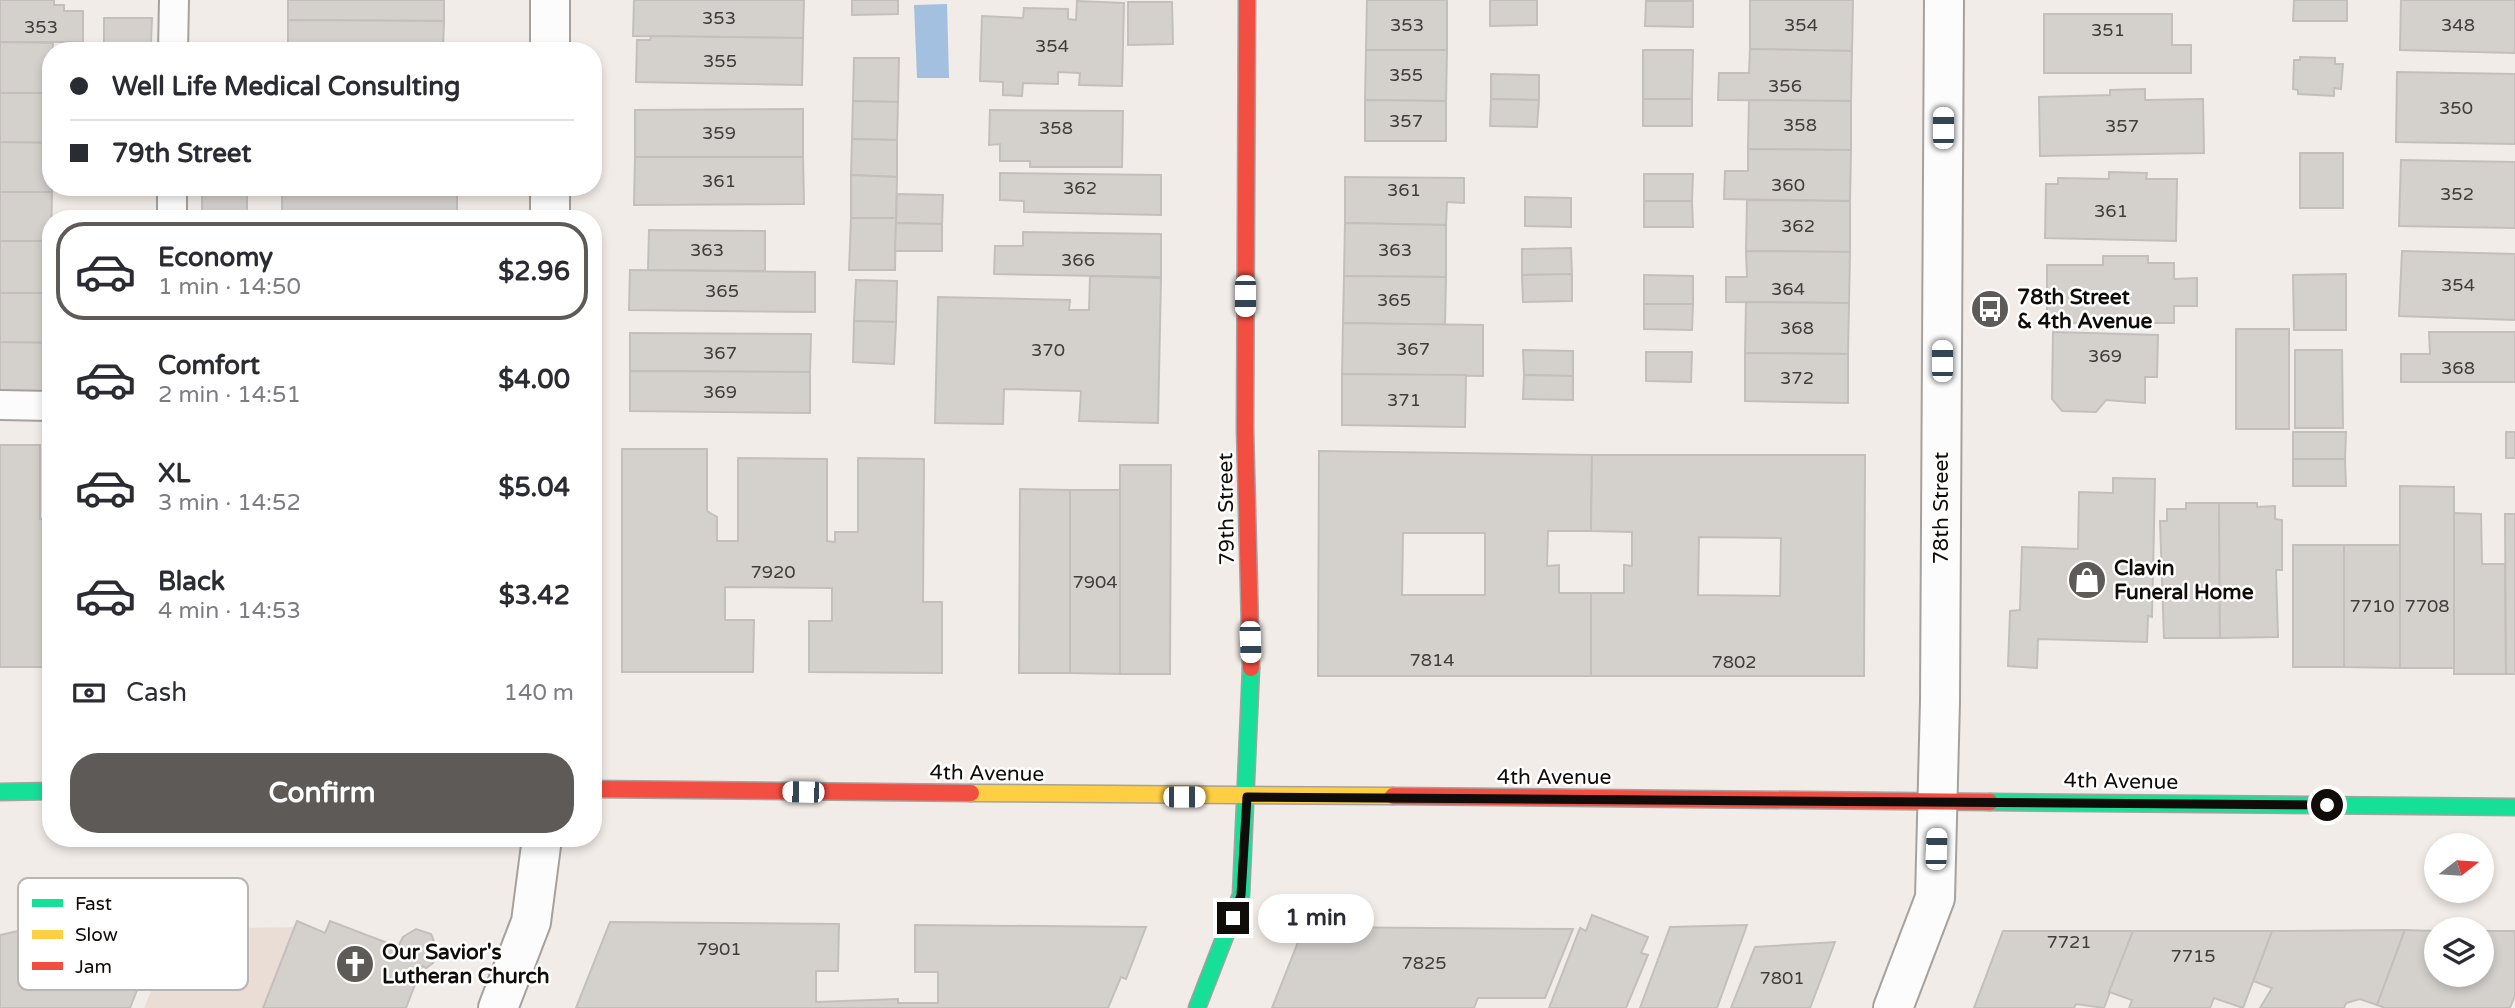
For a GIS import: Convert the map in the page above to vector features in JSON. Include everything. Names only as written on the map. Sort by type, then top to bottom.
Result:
[{"type":"main road","name":"79th Street","points":[[1197,1008],[1241,895],[1247,797],[1252,695],[1245,429],[1247,0]]},
{"type":"main road","name":"4th Avenue","points":[[602,789],[2515,807]]},
{"type":"main road","points":[[0,792],[42,791]]},
{"type":"street","points":[[550,0],[550,42]]},
{"type":"street","name":"78th Street","points":[[1893,1008],[1935,898],[1944,0]]},
{"type":"street","points":[[498,1008],[531,922],[541,847]]},
{"type":"lane","points":[[173,42],[174,0]]},
{"type":"lane","points":[[0,405],[42,406]]},
{"type":"shaded area","points":[[300,927],[264,1008],[144,1008],[152,990],[248,990],[248,928]]},
{"type":"water","points":[[947,4],[949,78],[917,78],[914,5]]},
{"type":"building","points":[[0,0],[54,0],[54,5],[64,5],[64,11],[83,11],[83,42],[0,42]]},
{"type":"building","points":[[288,0],[444,0],[444,21],[288,20]]},
{"type":"building","points":[[634,0],[804,0],[803,38],[633,36]]},
{"type":"building","points":[[852,0],[898,0],[898,14],[852,15]]},
{"type":"building","points":[[1367,0],[1447,0],[1447,50],[1366,50]]},
{"type":"building","points":[[1490,0],[1537,0],[1537,25],[1490,26]]},
{"type":"building","points":[[1750,0],[1853,0],[1852,51],[1750,49]]},
{"type":"building","points":[[2294,0],[2347,0],[2347,21],[2293,21]]},
{"type":"building","points":[[2401,0],[2515,0],[2515,53],[2400,50]]},
{"type":"building","points":[[1077,1],[1124,3],[1122,86],[1079,85],[1080,73],[1058,72],[1058,84],[1023,83],[1022,96],[1003,95],[1003,82],[980,81],[982,16],[1023,18],[1024,8],[1068,9],[1068,19],[1076,20]]},
{"type":"building","points":[[1646,1],[1693,1],[1693,27],[1645,26]]},
{"type":"building","points":[[1128,2],[1172,2],[1173,44],[1128,45]]},
{"type":"building","points":[[2044,14],[2172,14],[2172,45],[2191,45],[2191,73],[2044,73]]},
{"type":"building","points":[[104,18],[152,18],[151,42],[104,42]]},
{"type":"building","points":[[288,20],[444,21],[443,42],[288,42]]},
{"type":"building","points":[[651,36],[803,38],[802,85],[636,82],[637,40],[650,40]]},
{"type":"building","points":[[0,42],[42,43],[42,93],[0,93]]},
{"type":"building","points":[[1750,49],[1852,51],[1851,101],[1718,100],[1719,73],[1749,73]]},
{"type":"building","points":[[1366,50],[1447,50],[1446,101],[1365,100]]},
{"type":"building","points":[[1643,50],[1693,50],[1692,99],[1643,99]]},
{"type":"building","points":[[2300,57],[2335,58],[2335,64],[2343,64],[2341,89],[2334,88],[2334,96],[2298,94],[2298,90],[2293,89],[2294,60],[2300,60]]},
{"type":"building","points":[[854,58],[899,58],[898,102],[853,101]]},
{"type":"building","points":[[2397,72],[2515,74],[2515,144],[2396,142]]},
{"type":"building","points":[[1491,74],[1539,75],[1539,100],[1491,99]]},
{"type":"building","points":[[2145,89],[2145,100],[2203,99],[2204,153],[2040,156],[2039,97],[2110,95],[2110,90]]},
{"type":"building","points":[[0,93],[42,93],[42,143],[0,142]]},
{"type":"building","points":[[1491,99],[1539,100],[1537,127],[1490,126]]},
{"type":"building","points":[[1643,99],[1692,99],[1692,126],[1643,126]]},
{"type":"building","points":[[1365,100],[1446,101],[1446,141],[1365,141]]},
{"type":"building","points":[[1749,100],[1851,101],[1851,150],[1748,149]]},
{"type":"building","points":[[853,101],[898,102],[897,140],[852,139]]},
{"type":"building","points":[[803,109],[803,157],[635,157],[635,110]]},
{"type":"building","points":[[990,110],[1123,111],[1122,167],[1030,167],[1030,161],[1000,161],[1000,144],[989,145]]},
{"type":"building","points":[[852,139],[897,140],[897,177],[851,175]]},
{"type":"building","points":[[0,142],[42,143],[42,192],[0,192]]},
{"type":"building","points":[[1748,149],[1851,150],[1850,201],[1724,199],[1725,171],[1748,171]]},
{"type":"building","points":[[2300,153],[2343,153],[2343,208],[2300,208]]},
{"type":"building","points":[[635,157],[803,157],[804,204],[634,205]]},
{"type":"building","points":[[2401,160],[2515,162],[2515,228],[2399,226]]},
{"type":"building","points":[[2109,172],[2147,173],[2146,179],[2177,179],[2176,241],[2045,238],[2046,184],[2058,184],[2058,178],[2109,179]]},
{"type":"building","points":[[1000,173],[1161,175],[1161,215],[1024,212],[1024,201],[1000,200]]},
{"type":"building","points":[[1644,174],[1693,174],[1692,201],[1644,201]]},
{"type":"building","points":[[851,175],[897,177],[896,218],[851,218]]},
{"type":"building","points":[[1345,177],[1464,178],[1464,203],[1447,202],[1446,225],[1345,223]]},
{"type":"building","points":[[0,192],[42,192],[42,196],[52,196],[52,210],[42,210],[42,241],[0,241]]},
{"type":"building","points":[[897,194],[943,195],[942,224],[896,223]]},
{"type":"building","points":[[202,196],[247,196],[247,210],[202,210]]},
{"type":"building","points":[[282,196],[457,196],[457,210],[282,210]]},
{"type":"building","points":[[1525,197],[1571,198],[1571,227],[1525,226]]},
{"type":"building","points":[[1747,200],[1850,201],[1850,252],[1746,251]]},
{"type":"building","points":[[1644,201],[1692,201],[1693,227],[1644,227]]},
{"type":"building","points":[[851,218],[896,218],[895,270],[849,270]]},
{"type":"building","points":[[896,223],[942,224],[942,251],[895,251]]},
{"type":"building","points":[[1345,223],[1446,225],[1446,277],[1344,276]]},
{"type":"building","points":[[649,230],[765,231],[765,271],[648,270]]},
{"type":"building","points":[[1023,232],[1161,234],[1161,277],[994,274],[995,246],[1023,246]]},
{"type":"building","points":[[0,241],[42,241],[42,293],[0,293]]},
{"type":"building","points":[[1571,248],[1572,274],[1522,275],[1522,249]]},
{"type":"building","points":[[1746,251],[1850,252],[1849,303],[1726,302],[1726,277],[1747,277]]},
{"type":"building","points":[[2402,251],[2515,254],[2515,320],[2399,316]]},
{"type":"building","points":[[2103,256],[2148,256],[2148,263],[2174,263],[2174,279],[2197,278],[2197,306],[2174,306],[2174,323],[2060,323],[2060,319],[2047,319],[2047,265],[2103,265]]},
{"type":"building","points":[[630,270],[815,272],[815,312],[629,310]]},
{"type":"building","points":[[1572,274],[1572,301],[1523,302],[1522,275]]},
{"type":"building","points":[[2346,274],[2346,330],[2294,330],[2293,275]]},
{"type":"building","points":[[1644,275],[1693,276],[1693,304],[1644,304]]},
{"type":"building","points":[[1090,276],[1161,278],[1158,423],[1079,421],[1081,391],[1004,389],[1003,424],[935,423],[938,297],[1070,300],[1069,310],[1089,310]]},
{"type":"building","points":[[1344,276],[1446,277],[1445,325],[1343,323]]},
{"type":"building","points":[[856,280],[897,281],[896,322],[854,321]]},
{"type":"building","points":[[0,293],[42,293],[42,343],[0,342]]},
{"type":"building","points":[[1746,302],[1849,303],[1848,354],[1745,353]]},
{"type":"building","points":[[1644,304],[1693,304],[1692,330],[1644,329]]},
{"type":"building","points":[[854,321],[896,322],[894,364],[853,362]]},
{"type":"building","points":[[1343,323],[1483,325],[1483,376],[1342,374]]},
{"type":"building","points":[[2236,329],[2289,329],[2289,429],[2236,429]]},
{"type":"building","points":[[2053,332],[2158,335],[2157,377],[2145,377],[2145,403],[2106,400],[2096,412],[2062,411],[2052,399]]},
{"type":"building","points":[[2429,332],[2515,332],[2515,382],[2401,382],[2401,354],[2430,354]]},
{"type":"building","points":[[630,333],[811,334],[810,372],[630,371]]},
{"type":"building","points":[[0,342],[42,343],[42,394],[0,394]]},
{"type":"building","points":[[1523,350],[1573,351],[1573,376],[1524,375]]},
{"type":"building","points":[[2295,350],[2342,350],[2343,428],[2295,428]]},
{"type":"building","points":[[1646,352],[1692,352],[1691,382],[1646,381]]},
{"type":"building","points":[[1745,353],[1848,354],[1848,403],[1745,401]]},
{"type":"building","points":[[630,371],[810,372],[810,413],[630,411]]},
{"type":"building","points":[[1342,374],[1466,375],[1465,427],[1342,425]]},
{"type":"building","points":[[1524,375],[1573,376],[1573,400],[1523,399]]},
{"type":"building","points":[[2293,432],[2346,432],[2345,459],[2293,459]]},
{"type":"building","points":[[2506,432],[2515,432],[2515,458],[2506,458]]},
{"type":"building","points":[[0,445],[40,445],[42,667],[0,667]]},
{"type":"building","points":[[622,449],[707,449],[707,511],[717,517],[717,541],[738,541],[738,458],[827,459],[827,541],[835,542],[835,532],[858,532],[858,458],[924,459],[923,602],[942,602],[942,673],[809,672],[809,621],[832,621],[832,588],[725,587],[725,620],[754,620],[753,672],[622,672]]},
{"type":"building","points":[[1319,451],[1592,455],[1591,531],[1548,531],[1547,566],[1559,565],[1559,593],[1591,593],[1591,676],[1318,676]],"holes":[[[1403,533],[1485,533],[1485,595],[1402,595]]]},
{"type":"building","points":[[1592,455],[1865,455],[1864,676],[1591,676],[1591,593],[1624,593],[1624,565],[1632,566],[1632,532],[1591,531]],"holes":[[[1699,537],[1781,538],[1780,596],[1698,595]]]},
{"type":"building","points":[[2293,459],[2345,459],[2346,486],[2293,486]]},
{"type":"building","points":[[1120,465],[1171,465],[1170,674],[1120,674]]},
{"type":"building","name":"Clavin Funeral Home","points":[[2113,478],[2155,479],[2152,617],[2148,616],[2147,642],[2038,639],[2037,668],[2008,666],[2010,611],[2020,610],[2022,547],[2078,549],[2079,492],[2113,493]]},
{"type":"building","points":[[2400,486],[2454,487],[2454,668],[2400,668]]},
{"type":"building","points":[[1020,489],[1070,490],[1070,673],[1019,673]]},
{"type":"building","points":[[1070,490],[1120,490],[1120,674],[1070,673]]},
{"type":"building","points":[[2186,503],[2219,503],[2220,638],[2164,638],[2160,521],[2167,521],[2167,509],[2186,509]]},
{"type":"building","points":[[2219,503],[2275,506],[2275,519],[2282,520],[2282,570],[2276,570],[2278,637],[2220,638]]},
{"type":"building","points":[[2454,513],[2481,514],[2482,564],[2505,564],[2506,674],[2454,674]]},
{"type":"building","points":[[2505,514],[2515,514],[2515,674],[2506,674]]},
{"type":"building","points":[[2293,545],[2344,545],[2344,667],[2293,667]]},
{"type":"building","points":[[2344,545],[2400,545],[2400,668],[2344,667]]},
{"type":"building","points":[[1592,915],[1648,937],[1641,953],[1648,955],[1626,1008],[1549,1008],[1580,928],[1586,931]]},
{"type":"building","name":"Our Savior's Lutheran Church","points":[[297,921],[325,933],[330,921],[398,947],[403,937],[416,929],[431,934],[438,951],[433,963],[426,968],[422,966],[406,1008],[263,1008]]},
{"type":"building","points":[[610,922],[839,924],[838,971],[816,971],[816,1002],[898,999],[898,1003],[938,1003],[938,972],[915,972],[915,925],[1146,927],[1126,979],[1121,977],[1108,1008],[576,1008]]},
{"type":"building","points":[[1747,925],[1717,1008],[1640,1008],[1670,927]]},
{"type":"building","points":[[1304,927],[1573,929],[1545,998],[1478,998],[1474,1008],[1272,1008]]},
{"type":"building","points":[[2405,930],[2377,1005],[2360,999],[2346,1003],[2344,1008],[2260,1008],[2272,988],[2253,981],[2272,931]]},
{"type":"building","points":[[2405,930],[2424,931],[2424,987],[2494,987],[2494,931],[2515,931],[2515,995],[2510,1008],[2385,1008],[2377,1005]]},
{"type":"building","points":[[18,931],[18,990],[137,990],[130,1008],[0,1008],[0,935]]},
{"type":"building","points":[[2003,931],[2133,931],[2104,1008],[2076,1004],[2074,1008],[1974,1008]]},
{"type":"building","points":[[2133,931],[2272,931],[2243,1008],[2214,998],[2210,1008],[2129,1008],[2132,1000],[2109,992]]},
{"type":"building","points":[[1835,942],[1810,1008],[1731,1008],[1755,947]]},
{"type":"traffic: fast","points":[[1197,1008],[1241,895],[1251,668]]},
{"type":"traffic: fast","points":[[0,792],[42,791]]},
{"type":"traffic: fast","points":[[1990,802],[2515,807]]},
{"type":"traffic: slow","points":[[971,793],[1393,796]]},
{"type":"traffic: jam","points":[[1247,0],[1245,429],[1251,668]]},
{"type":"traffic: jam","points":[[602,789],[971,793]]},
{"type":"traffic: jam","points":[[1393,796],[1990,802]]},
{"type":"place","name":"78th Street & 4th Avenue","points":[[1990,309]]},
{"type":"place","name":"Clavin Funeral Home","points":[[2087,580]]},
{"type":"place","name":"Our Savior's Lutheran Church","points":[[355,964]]},
{"type":"route","points":[[1233,918],[1241,895],[1247,797],[1937,800],[2327,805]]}]
